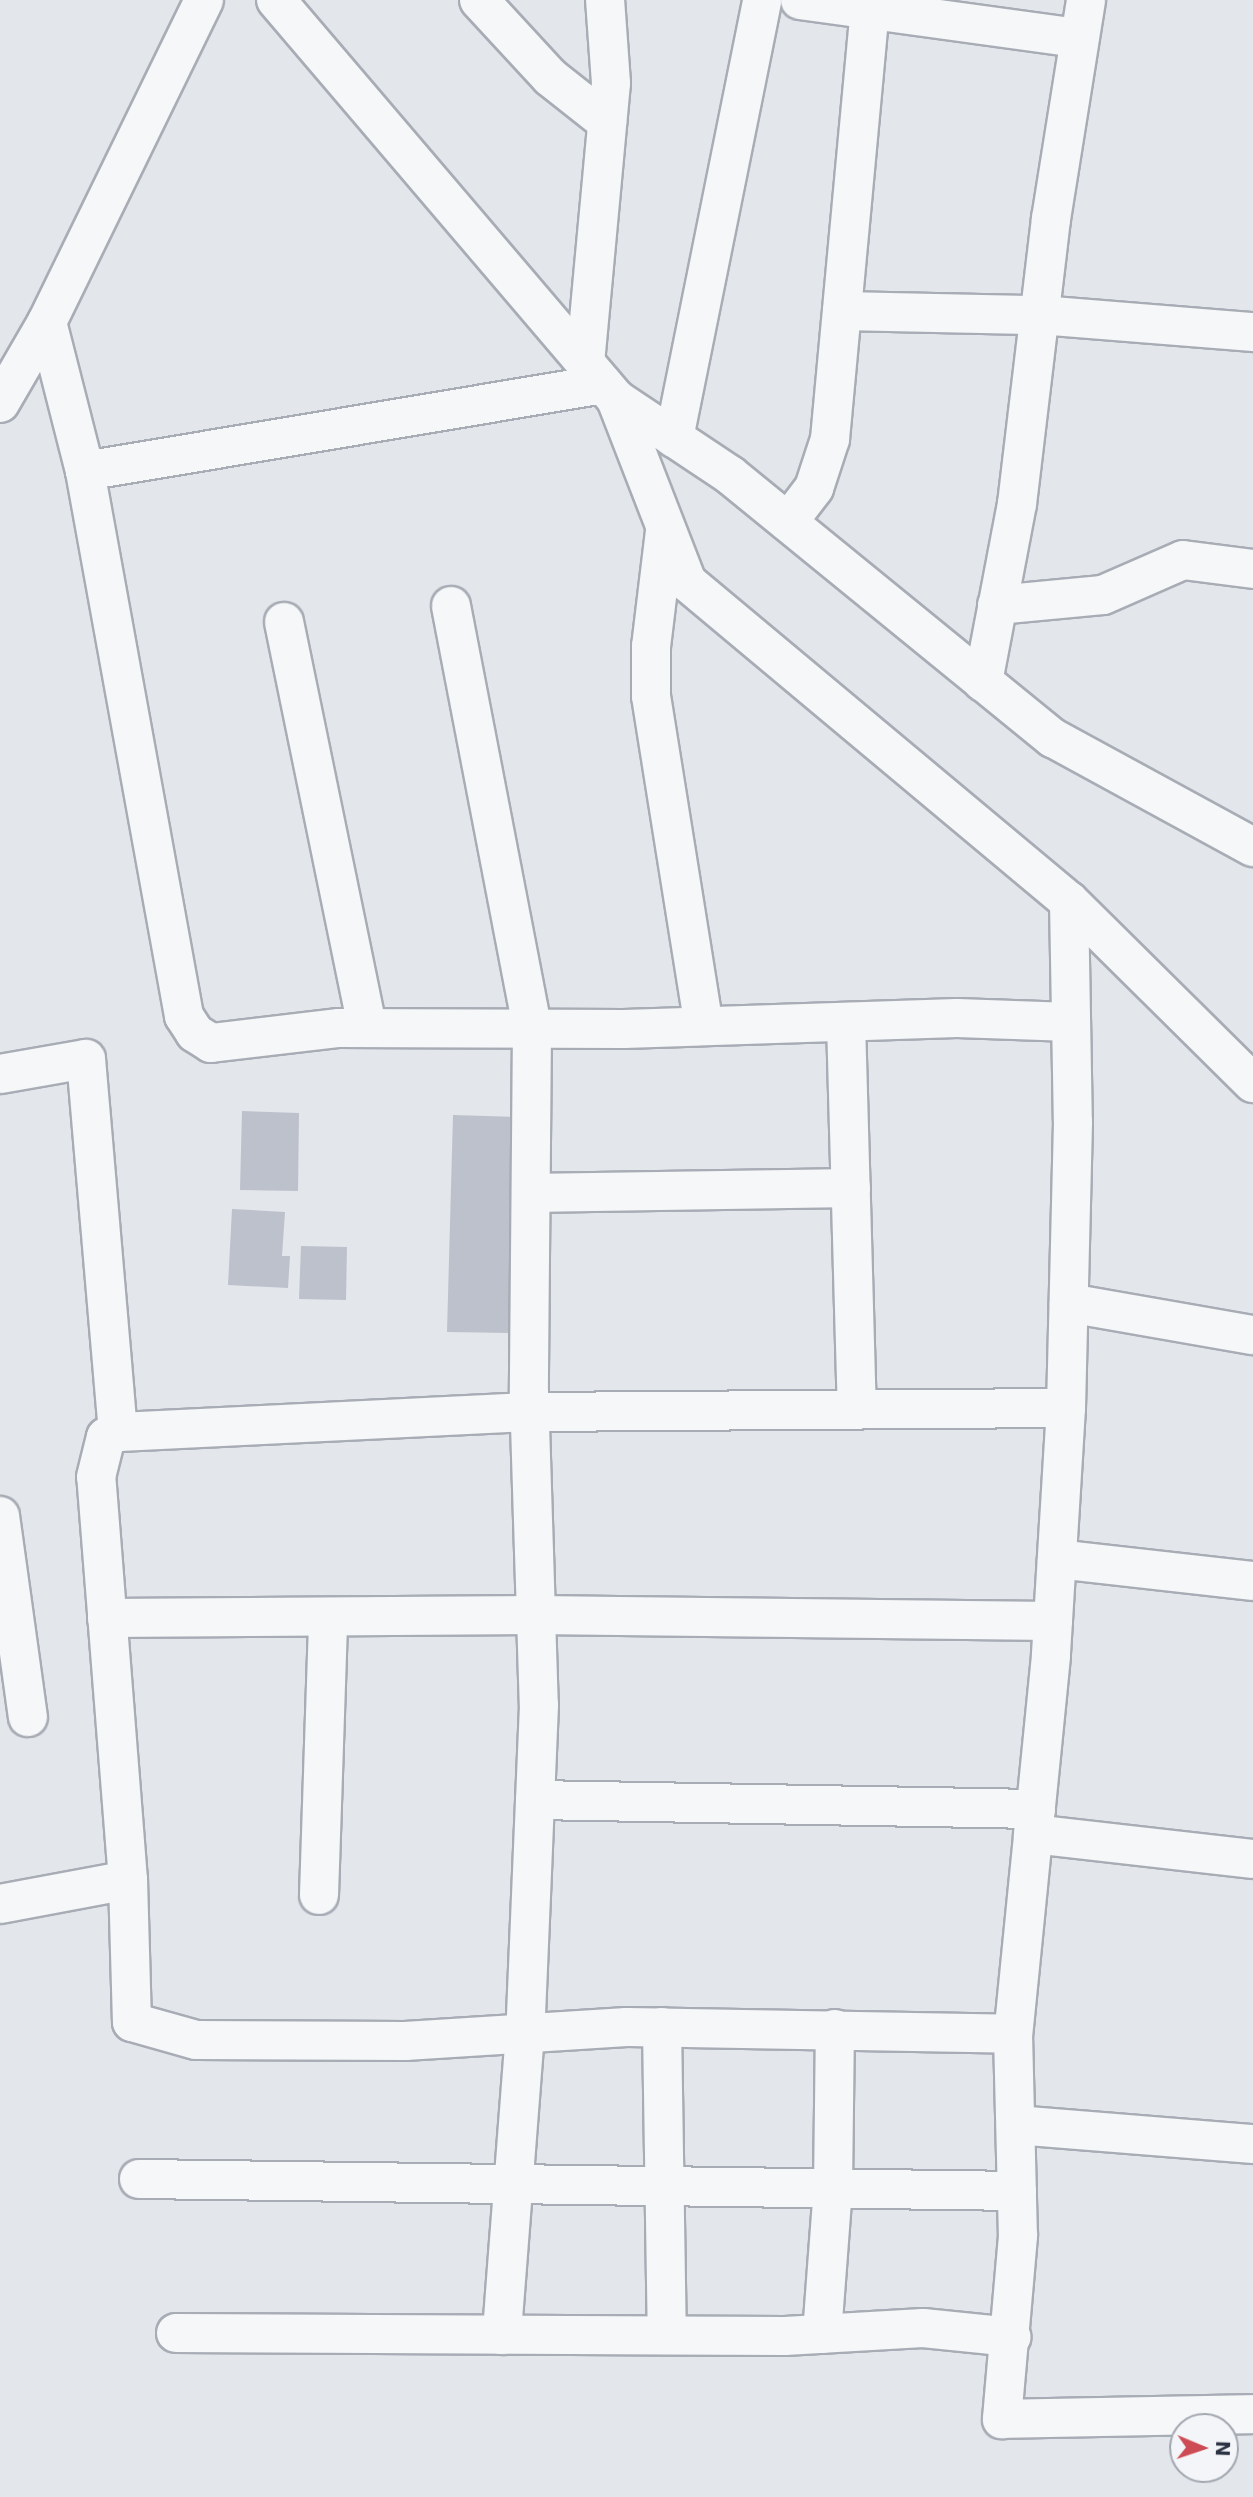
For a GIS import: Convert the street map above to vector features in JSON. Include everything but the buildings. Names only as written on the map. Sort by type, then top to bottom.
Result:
[{"type":"street","points":[[0,402],[11,362],[47,322],[204,0]]},
{"type":"street","points":[[276,0],[602,382],[788,522],[1053,738],[1253,847]]},
{"type":"street","points":[[479,0],[550,77],[607,122]]},
{"type":"street","points":[[605,0],[611,83],[607,122],[602,382],[666,526],[687,582],[1069,901],[1253,1083]]},
{"type":"street","points":[[674,438],[762,0]]},
{"type":"street","points":[[800,0],[969,12],[1079,38]]},
{"type":"street","points":[[983,682],[1017,504],[1040,315],[1086,0]]},
{"type":"street","points":[[788,522],[824,468],[842,311],[850,5]]},
{"type":"street","points":[[842,311],[1040,315],[1253,332]]},
{"type":"street","points":[[47,322],[85,471],[184,1016],[195,1033],[211,1043],[367,1028],[704,1026],[957,1018],[1071,1022]]},
{"type":"street","points":[[85,471],[602,382]]},
{"type":"street","points":[[666,526],[650,646],[651,696],[704,1026]]},
{"type":"street","points":[[998,605],[1104,595],[1182,560],[1253,569]]},
{"type":"street","points":[[451,606],[532,1028],[530,1412],[539,1705],[525,2033],[502,2335]]},
{"type":"street","points":[[284,622],[367,1028]]},
{"type":"street","points":[[1069,901],[1071,1022],[1066,1408],[1053,1621],[1013,2034],[1017,2191],[1012,2337],[1002,2419],[1253,2414]]},
{"type":"street","points":[[846,1022],[857,1410]]},
{"type":"street","points":[[0,1074],[86,1059],[118,1432]]},
{"type":"street","points":[[531,1194],[851,1188]]},
{"type":"street","points":[[1069,1303],[1253,1335]]},
{"type":"street","points":[[1013,2034],[662,2027],[405,2041],[196,2040],[132,2022],[128,1880],[96,1478],[100,1448],[106,1437],[118,1432],[530,1412],[1066,1408]]},
{"type":"street","points":[[0,1516],[28,1717]]},
{"type":"street","points":[[1057,1559],[1253,1581]]},
{"type":"street","points":[[107,1618],[536,1615],[1053,1621]]},
{"type":"street","points":[[318,1895],[328,1617]]},
{"type":"street","points":[[535,1800],[1035,1822],[1253,1859]]},
{"type":"street","points":[[0,1905],[128,1880]]},
{"type":"street","points":[[662,2027],[667,2335]]},
{"type":"street","points":[[822,2334],[833,2188],[835,2029]]},
{"type":"street","points":[[1016,2124],[1253,2144]]},
{"type":"street","points":[[139,2179],[1017,2191]]},
{"type":"street","points":[[176,2333],[822,2334],[923,2328],[1012,2337]]}]
